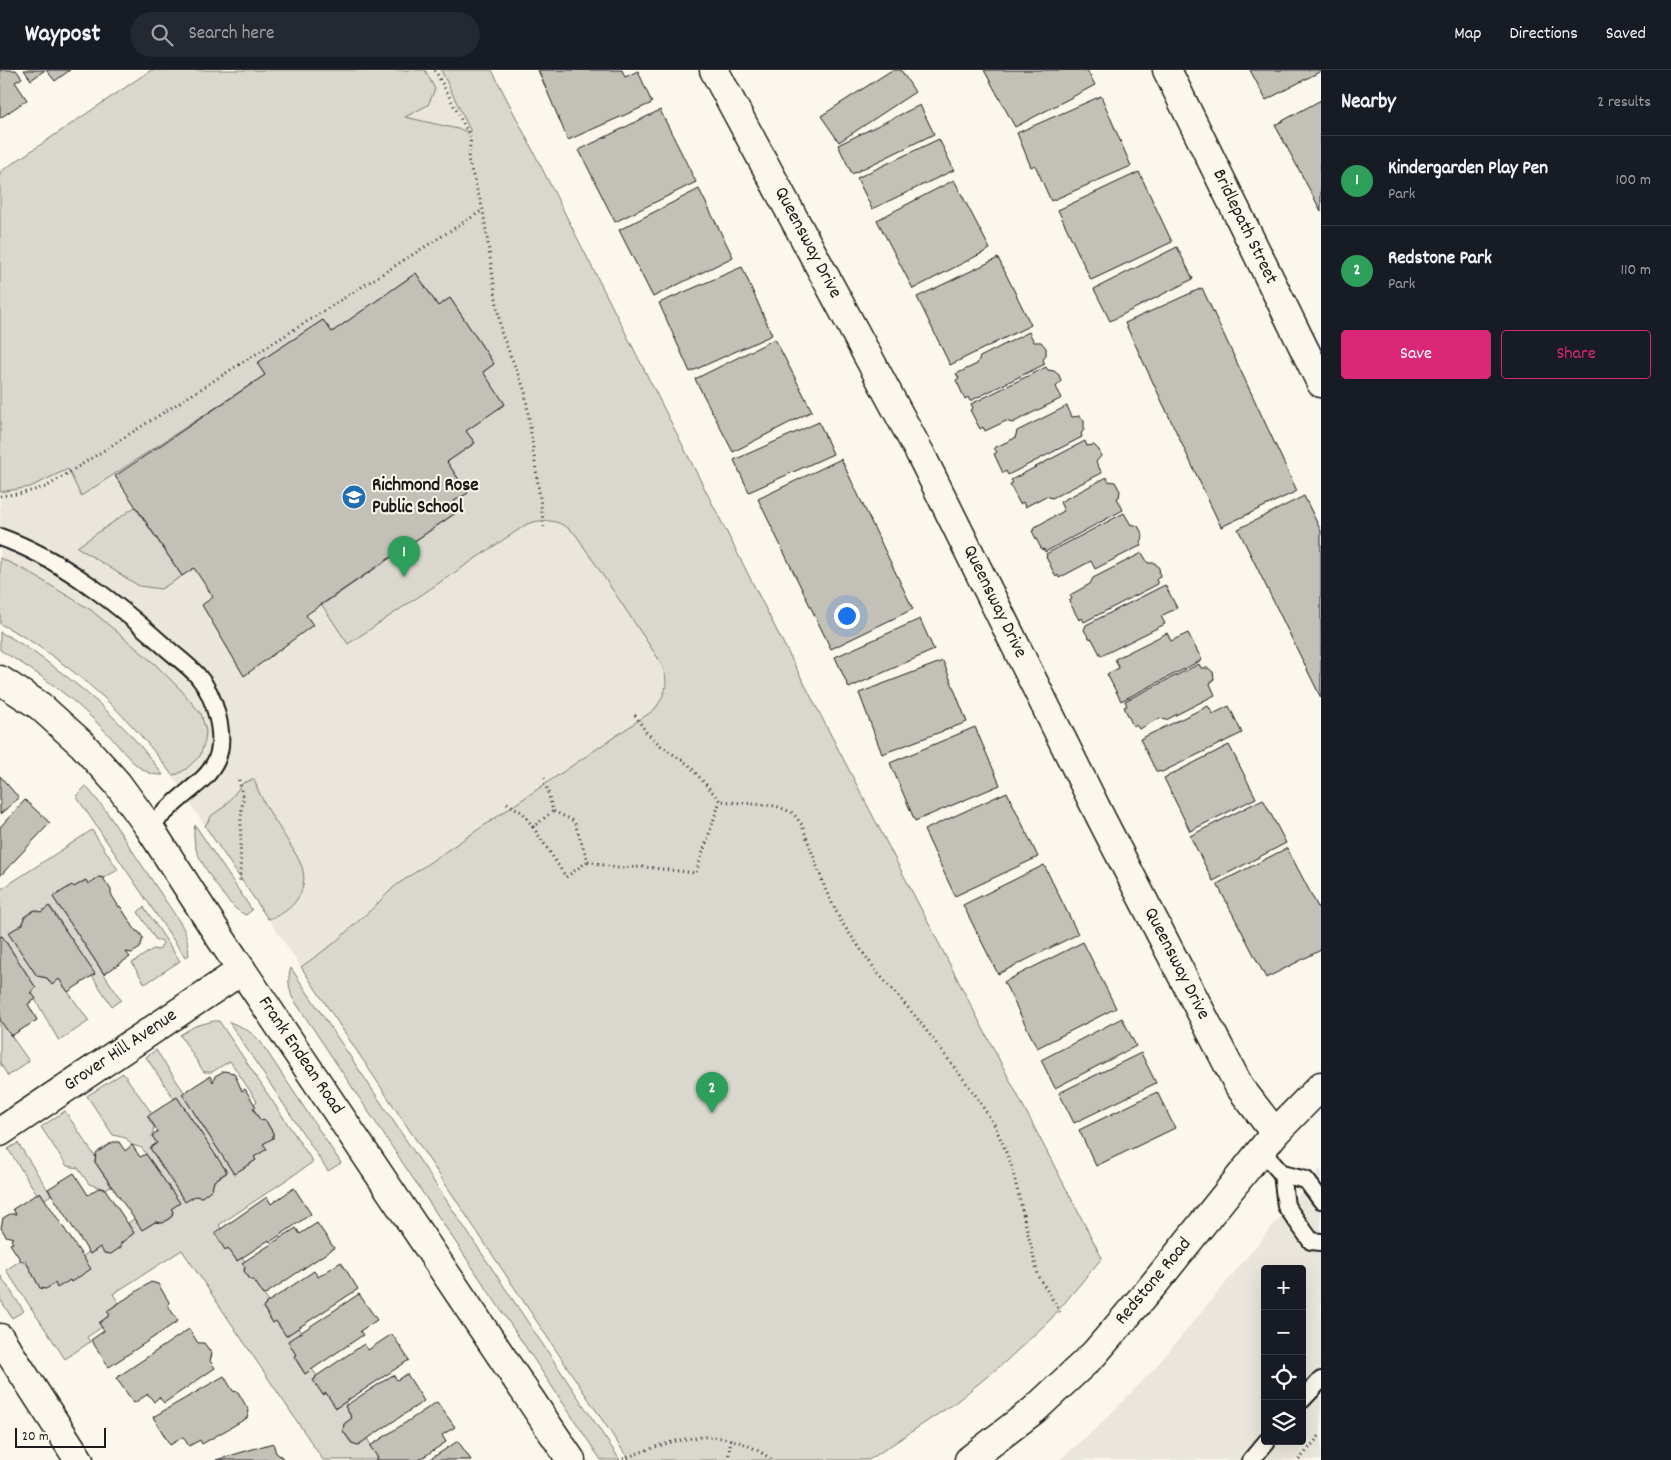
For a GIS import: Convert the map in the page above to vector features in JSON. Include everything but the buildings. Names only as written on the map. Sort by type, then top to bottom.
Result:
[{"type":"street","name":"Queensway Drive","points":[[714,70],[921,455],[1101,818],[1268,1142]]},
{"type":"street","name":"Bridlepath Street","points":[[1167,70],[1321,383]]},
{"type":"street","name":"Frank Endean Road","points":[[0,680],[40,706],[82,744],[116,783],[149,827],[242,970],[571,1460]]},
{"type":"street","name":"Grover Hill Avenue","points":[[0,1132],[242,970]]},
{"type":"street","name":"Redstone Road","points":[[969,1460],[1034,1410],[1094,1354],[1155,1283],[1268,1142],[1321,1086]]},
{"type":"street","points":[[0,1338],[79,1460]]},
{"type":"lane","points":[[0,537],[20,544],[65,568],[125,612],[198,676],[208,691],[220,727],[221,742],[217,760],[208,774],[149,827]]},
{"type":"lane","points":[[1268,1142],[1282,1174],[1286,1206],[1311,1241],[1321,1242]]},
{"type":"lane","points":[[1282,1174],[1306,1180],[1321,1200]]},
{"type":"lane","points":[[1306,1396],[1321,1380]]},
{"type":"lane","points":[[1251,1460],[1264,1445]]},
{"type":"path","points":[[435,70],[471,138],[468,159],[483,210],[501,332],[525,391],[544,527]]},
{"type":"path","points":[[0,496],[23,494],[46,487],[483,210]]},
{"type":"path","points":[[635,715],[646,732],[660,746],[689,765],[705,786],[720,801],[776,806],[792,813],[802,825],[826,891],[842,923],[877,972],[916,1017],[974,1093],[995,1126],[1011,1164],[1038,1275],[1060,1312]]},
{"type":"path","points":[[544,778],[553,811],[574,822],[588,861]]},
{"type":"path","points":[[239,780],[243,798],[240,884]]},
{"type":"path","points":[[588,861],[616,868],[645,867],[696,873],[720,801]]},
{"type":"path","points":[[507,802],[523,813],[566,877],[588,861]]},
{"type":"path","points":[[533,827],[553,811]]},
{"type":"path","points":[[1299,1460],[1321,1434]]},
{"type":"path","points":[[622,1459],[685,1439],[700,1436],[716,1436],[731,1438],[762,1452],[772,1460]]},
{"type":"path","points":[[728,1460],[731,1438]]},
{"type":"shaded area","name":"Richmond Rose Public School","points":[[151,70],[491,70],[777,631],[395,886],[333,944],[301,967],[172,775],[131,723],[82,678],[34,643],[0,624],[0,172]]},
{"type":"shaded area","points":[[151,70],[425,70],[435,89],[428,105],[405,117],[471,132],[441,70],[492,70],[777,631],[1102,1258],[1051,1319],[1005,1362],[956,1402],[869,1460],[629,1460],[301,967],[333,944],[395,886],[654,710],[662,698],[666,687],[665,675],[660,661],[576,535],[566,526],[554,522],[541,521],[527,524],[348,644],[322,605],[460,510],[454,501],[468,493],[447,462],[475,443],[466,431],[504,404],[483,372],[494,364],[450,298],[438,306],[416,273],[332,332],[323,320],[258,363],[265,375],[81,496],[68,469],[30,487],[0,492],[0,172]]},
{"type":"shaded area","points":[[135,507],[182,576],[161,589],[139,586],[77,547]]},
{"type":"shaded area","points":[[0,558],[27,571],[91,610],[155,664],[181,690],[201,714],[206,731],[200,756],[186,769],[172,775],[146,741],[89,684],[35,644],[0,624]]},
{"type":"shaded area","points":[[0,632],[37,654],[87,693],[140,745],[163,775],[154,774],[138,766],[94,720],[69,698],[43,677],[0,650]]},
{"type":"shaded area","points":[[254,779],[265,804],[298,858],[304,876],[301,893],[291,907],[268,919],[205,826],[212,815],[224,807],[243,783]]},
{"type":"shaded area","points":[[86,786],[106,811],[181,924],[185,931],[189,955],[185,957],[76,796]]},
{"type":"shaded area","points":[[195,825],[252,910],[246,915],[229,901],[202,862],[196,849]]},
{"type":"shaded area","points":[[92,830],[118,870],[103,878],[99,877],[88,884],[85,880],[74,887],[72,885],[53,897],[121,1000],[112,1006],[92,976],[94,974],[50,906],[41,912],[34,910],[24,917],[23,924],[9,933],[37,976],[47,978],[52,985],[59,979],[89,1021],[59,1041],[31,992],[36,988],[2,936],[0,937],[0,890]]},
{"type":"shaded area","points":[[144,907],[180,961],[145,984],[132,963],[153,949],[159,950],[163,943],[161,940],[156,940],[138,912]]},
{"type":"shaded area","points":[[291,968],[620,1460],[601,1460],[292,997],[289,982]]},
{"type":"shaded area","points":[[0,1020],[29,1061],[8,1076],[0,1063]]},
{"type":"shaded area","points":[[219,1021],[313,1162],[219,1225],[221,1228],[215,1233],[225,1249],[228,1248],[237,1261],[242,1258],[245,1261],[244,1271],[250,1280],[254,1280],[268,1301],[263,1308],[273,1323],[276,1321],[286,1336],[298,1328],[301,1333],[288,1341],[296,1355],[294,1357],[305,1374],[312,1369],[317,1376],[314,1380],[323,1395],[326,1393],[336,1408],[345,1402],[347,1405],[345,1407],[352,1418],[344,1424],[343,1431],[351,1443],[358,1445],[367,1438],[378,1458],[375,1460],[323,1460],[182,1250],[113,1294],[119,1303],[107,1311],[110,1315],[99,1323],[102,1327],[87,1337],[90,1342],[65,1359],[6,1270],[21,1260],[22,1262],[25,1260],[40,1288],[46,1288],[55,1283],[57,1287],[70,1280],[71,1282],[83,1256],[89,1252],[90,1254],[100,1247],[121,1243],[134,1233],[128,1223],[134,1219],[142,1230],[155,1222],[163,1223],[172,1217],[173,1211],[171,1209],[180,1203],[142,1148],[132,1145],[126,1138],[113,1135],[87,1096],[123,1073],[151,1112],[147,1116],[154,1127],[152,1136],[157,1143],[150,1148],[185,1201],[195,1196],[202,1196],[212,1189],[214,1181],[227,1173],[177,1097],[174,1099],[146,1057],[156,1050],[234,1174],[256,1160],[254,1157],[266,1149],[263,1144],[273,1138],[273,1133],[266,1121],[260,1120],[253,1108],[257,1101],[230,1061],[212,1072],[204,1072],[180,1035],[195,1026]]},
{"type":"shaded area","points":[[229,1022],[246,1029],[260,1041],[341,1163],[328,1171]]},
{"type":"shaded area","points":[[65,1111],[96,1158],[95,1162],[111,1186],[105,1189],[89,1184],[78,1168],[67,1166],[41,1127]]},
{"type":"shaded area","points":[[18,1143],[51,1195],[45,1199],[40,1192],[37,1194],[8,1149]]},
{"type":"shaded area","points":[[1321,1168],[1321,1460],[1059,1460],[1099,1426],[1155,1368]]},
{"type":"shaded area","points":[[0,1275],[24,1311],[12,1318],[0,1299]]},
{"type":"place","name":"Richmond Rose Public School","points":[[354,497]]},
{"type":"place","name":"Kindergarden Play Pen","points":[[404,577]]},
{"type":"place","name":"Redstone Park","points":[[712,1113]]}]
